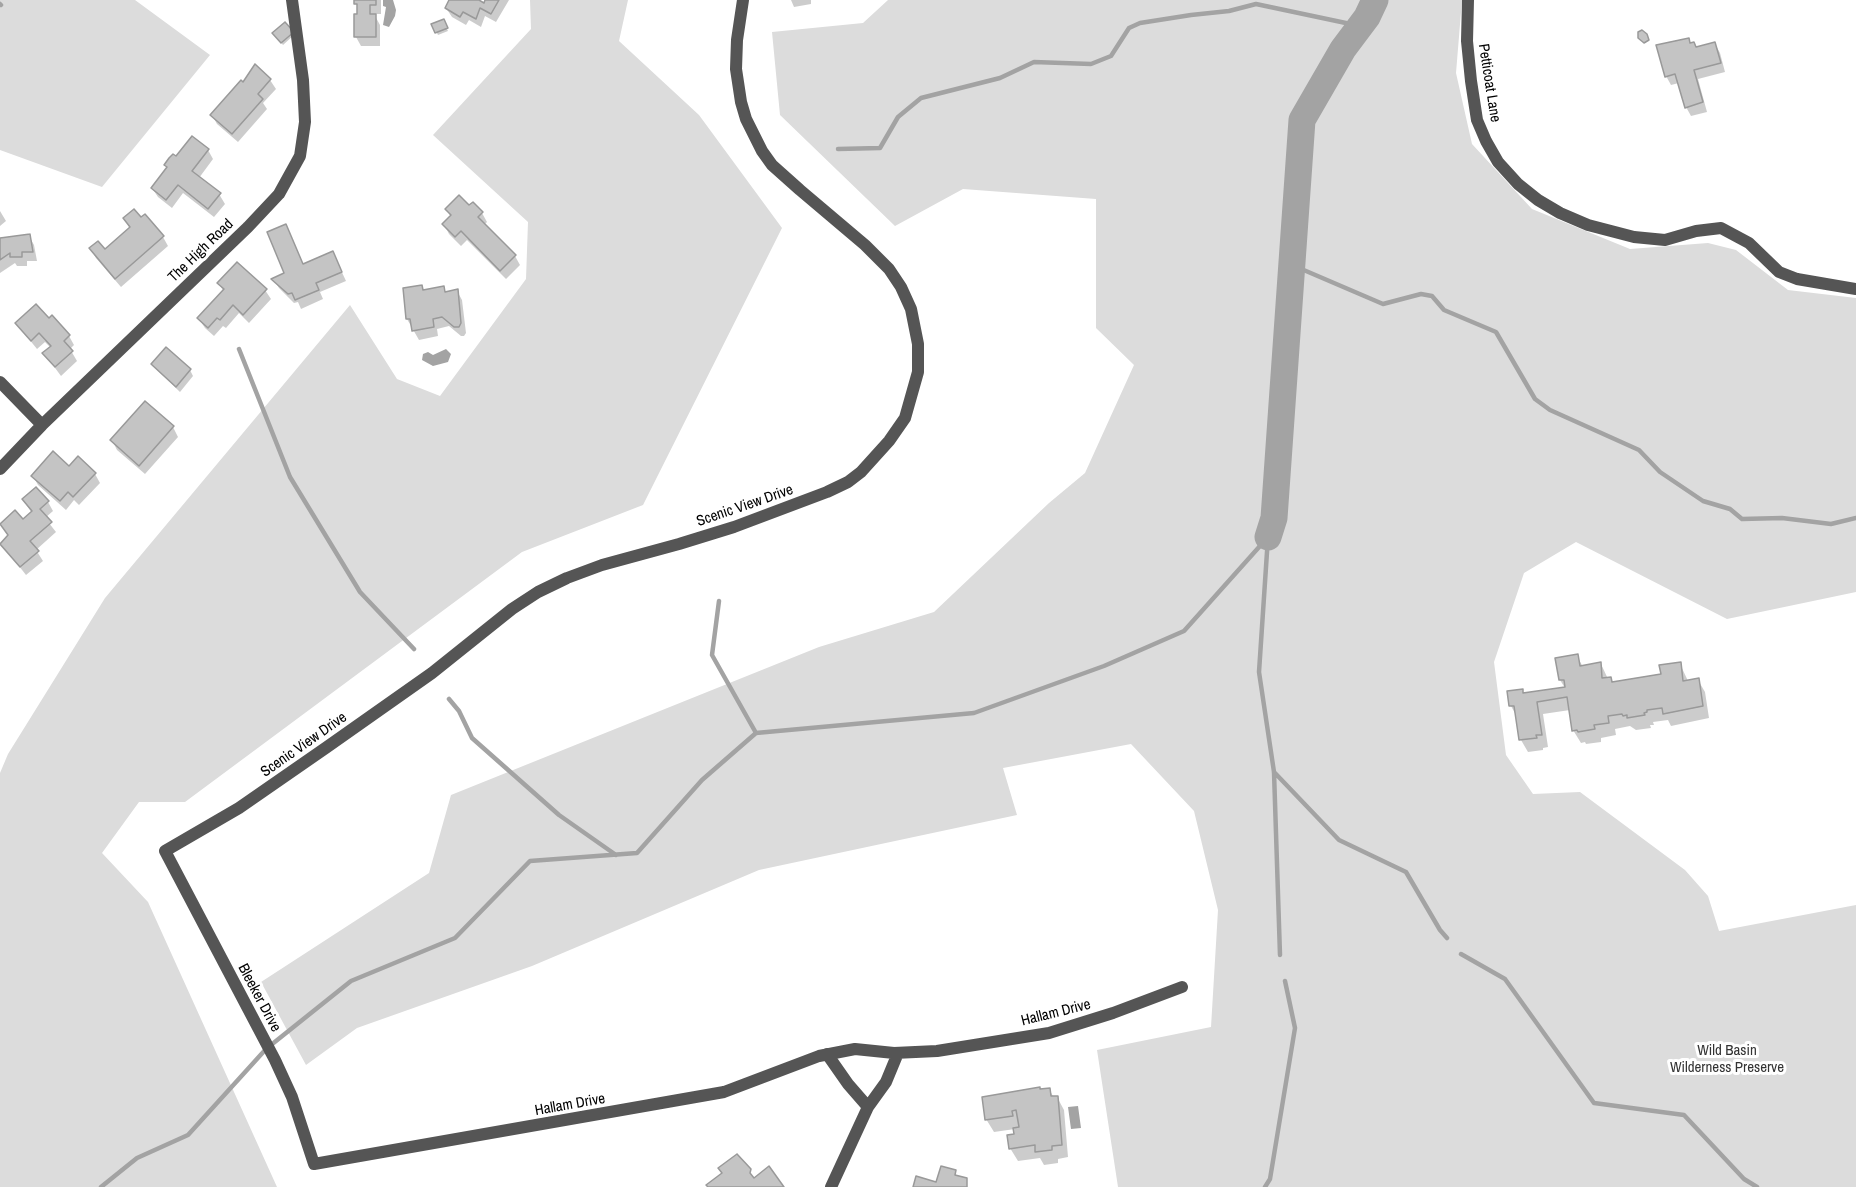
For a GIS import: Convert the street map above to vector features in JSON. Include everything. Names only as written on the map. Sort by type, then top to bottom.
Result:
[{"type":"street","name":"The High Road","points":[[0,469],[42,425],[279,194],[300,156],[305,122],[303,80],[292,0]]},
{"type":"street","name":"Scenic View Drive","points":[[165,851],[239,808],[327,747],[432,673],[512,609],[538,592],[602,565],[734,527],[827,492],[848,482],[861,472],[890,441],[905,418],[918,372],[918,344],[911,309],[901,287],[889,269],[865,245],[772,165],[762,151],[744,110],[736,69],[737,40],[743,0]]},
{"type":"street","name":"Petticoat Lane","points":[[1468,0],[1466,16],[1468,51],[1477,120],[1498,162],[1518,184],[1538,200],[1588,225],[1647,239],[1665,240],[1696,231],[1721,228],[1749,243],[1779,272],[1797,279],[1856,289]]},
{"type":"street","points":[[0,382],[42,425]]},
{"type":"street","name":"Bleeker Drive","points":[[165,851],[292,1097],[314,1164]]},
{"type":"street","name":"Hallam Drive","points":[[314,1164],[724,1092],[827,1054],[855,1049],[897,1053],[937,1051],[1049,1033],[1113,1013],[1182,987]]},
{"type":"street","points":[[831,1187],[868,1107],[886,1082],[897,1053]]},
{"type":"street","points":[[827,1054],[868,1107]]},
{"type":"green space","points":[[0,0],[135,0],[210,55],[102,187],[0,150]]},
{"type":"green space","points":[[530,0],[628,0],[619,41],[699,115],[782,228],[643,505],[522,552],[185,802],[139,802],[102,853],[148,902],[277,1187],[0,1187],[0,773],[8,754],[105,598],[350,305],[397,379],[440,396],[526,279],[528,222],[433,135],[531,29]]},
{"type":"green space","name":"Wild Basin Wilderness Preserve","points":[[888,0],[1462,0],[1456,73],[1472,144],[1532,209],[1630,249],[1708,243],[1736,250],[1788,290],[1856,298],[1856,592],[1727,619],[1576,542],[1524,573],[1494,662],[1506,755],[1533,794],[1580,792],[1685,870],[1708,896],[1719,931],[1856,905],[1856,1187],[1118,1187],[1097,1050],[1211,1027],[1218,910],[1194,811],[1131,744],[1003,768],[1017,815],[759,870],[532,966],[357,1028],[306,1065],[261,982],[429,873],[451,795],[819,647],[934,612],[1049,503],[1085,473],[1134,365],[1096,328],[1096,199],[963,189],[895,226],[780,115],[772,32],[863,23]]},
{"type":"shaded area","points":[[383,0],[393,0],[396,10],[389,27],[383,25],[386,7],[383,6]]},
{"type":"shaded area","points":[[446,349],[451,354],[448,362],[433,366],[422,360],[423,354],[428,352],[433,355]]},
{"type":"shaded area","points":[[1078,1106],[1081,1128],[1071,1129],[1068,1107]]},
{"type":"building","points":[[354,0],[376,0],[376,5],[370,5],[370,14],[376,14],[376,37],[354,37],[354,14],[357,14],[357,4],[354,4]]},
{"type":"building","points":[[449,0],[479,0],[484,3],[485,0],[499,0],[491,14],[480,8],[476,19],[463,12],[460,17],[445,8]]},
{"type":"building","points":[[444,19],[448,28],[435,33],[431,24]]},
{"type":"building","points":[[285,22],[294,32],[281,43],[272,33]]},
{"type":"building","points":[[1642,30],[1647,34],[1649,40],[1644,43],[1638,38],[1638,32]]},
{"type":"building","points":[[1689,38],[1690,43],[1694,42],[1696,47],[1715,42],[1721,63],[1694,70],[1703,102],[1685,108],[1675,74],[1665,77],[1656,45]]},
{"type":"building","points":[[255,64],[271,79],[258,94],[263,99],[232,134],[210,115],[241,80],[243,82]]},
{"type":"building","points":[[192,136],[209,149],[192,171],[221,193],[208,209],[178,185],[166,200],[151,188],[167,167],[164,165],[169,158],[173,154],[176,156]]},
{"type":"building","points":[[459,195],[469,205],[473,202],[483,212],[478,217],[516,255],[500,271],[461,231],[455,237],[442,224],[451,215],[445,209]]},
{"type":"building","points":[[134,209],[141,217],[145,214],[164,236],[115,279],[89,248],[98,241],[105,249],[130,227],[123,218]]},
{"type":"building","points":[[286,224],[303,264],[333,251],[342,272],[316,283],[319,290],[295,300],[292,293],[288,294],[271,279],[284,273],[267,232]]},
{"type":"building","points":[[30,234],[33,252],[22,252],[22,257],[10,257],[10,253],[0,260],[0,238]]},
{"type":"building","points":[[237,262],[267,289],[243,315],[233,305],[220,320],[217,318],[208,328],[197,318],[224,289],[217,283]]},
{"type":"building","points":[[422,285],[423,290],[444,286],[445,292],[458,289],[461,323],[459,327],[454,327],[442,317],[433,319],[434,327],[412,331],[410,319],[406,319],[403,288]]},
{"type":"building","points":[[36,304],[49,318],[52,315],[70,335],[64,341],[73,351],[55,367],[42,353],[51,346],[39,333],[31,341],[15,323]]},
{"type":"building","points":[[166,347],[191,369],[176,387],[151,364]]},
{"type":"building","points":[[145,401],[174,426],[139,466],[110,440]]},
{"type":"building","points":[[53,451],[69,466],[78,456],[96,473],[73,497],[68,492],[60,501],[31,476]]},
{"type":"building","points":[[36,487],[49,501],[40,509],[52,522],[30,541],[39,551],[20,567],[0,544],[8,535],[0,524],[15,510],[23,519],[32,511],[22,499]]},
{"type":"building","points":[[1578,654],[1580,666],[1601,662],[1602,678],[1611,677],[1612,682],[1661,674],[1659,665],[1681,662],[1683,681],[1699,678],[1703,706],[1663,714],[1662,708],[1647,710],[1645,715],[1627,718],[1627,715],[1622,714],[1608,716],[1609,723],[1594,725],[1595,729],[1578,732],[1577,730],[1572,731],[1567,697],[1537,702],[1542,735],[1536,735],[1537,738],[1519,740],[1514,706],[1509,706],[1507,691],[1523,689],[1523,693],[1565,687],[1564,680],[1559,680],[1555,658]]},
{"type":"building","points":[[1040,1087],[1040,1089],[1050,1088],[1051,1096],[1058,1096],[1062,1145],[1052,1146],[1052,1150],[1035,1152],[1035,1145],[1009,1149],[1007,1135],[1014,1134],[1013,1128],[1019,1127],[1016,1110],[1012,1111],[1013,1116],[985,1120],[982,1097]]},
{"type":"building","points":[[737,1154],[751,1169],[750,1173],[754,1178],[769,1166],[784,1187],[708,1187],[706,1185],[722,1173],[718,1168]]},
{"type":"building","points":[[941,1166],[956,1170],[955,1175],[967,1178],[967,1187],[913,1187],[916,1176],[936,1182]]},
{"type":"waterway","points":[[1268,537],[1274,518],[1302,120],[1343,49],[1367,17],[1375,0]]},
{"type":"waterway","points":[[838,149],[880,148],[898,117],[921,98],[1000,78],[1034,62],[1091,64],[1111,56],[1129,28],[1140,23],[1229,11],[1256,4],[1360,26]]},
{"type":"waterway","points":[[1292,265],[1383,304],[1421,294],[1432,296],[1444,310],[1496,332],[1535,399],[1550,410],[1639,450],[1660,472],[1703,501],[1730,509],[1742,519],[1782,518],[1831,524],[1856,518]]},
{"type":"waterway","points":[[239,349],[290,477],[360,592],[414,649]]},
{"type":"waterway","points":[[1268,537],[1259,672],[1274,772],[1280,955]]},
{"type":"waterway","points":[[101,1187],[137,1158],[188,1135],[266,1049],[351,981],[455,938],[530,861],[637,853],[702,780],[756,733],[974,713],[1104,666],[1184,631],[1268,537]]},
{"type":"waterway","points":[[719,601],[712,655],[756,733]]},
{"type":"waterway","points":[[449,699],[459,711],[472,738],[559,815],[616,855]]},
{"type":"waterway","points":[[1274,772],[1339,840],[1406,872],[1447,938]]},
{"type":"waterway","points":[[1461,954],[1505,979],[1594,1103],[1684,1115],[1744,1179],[1757,1187]]},
{"type":"waterway","points":[[1265,1187],[1270,1179],[1295,1028],[1285,981]]}]
